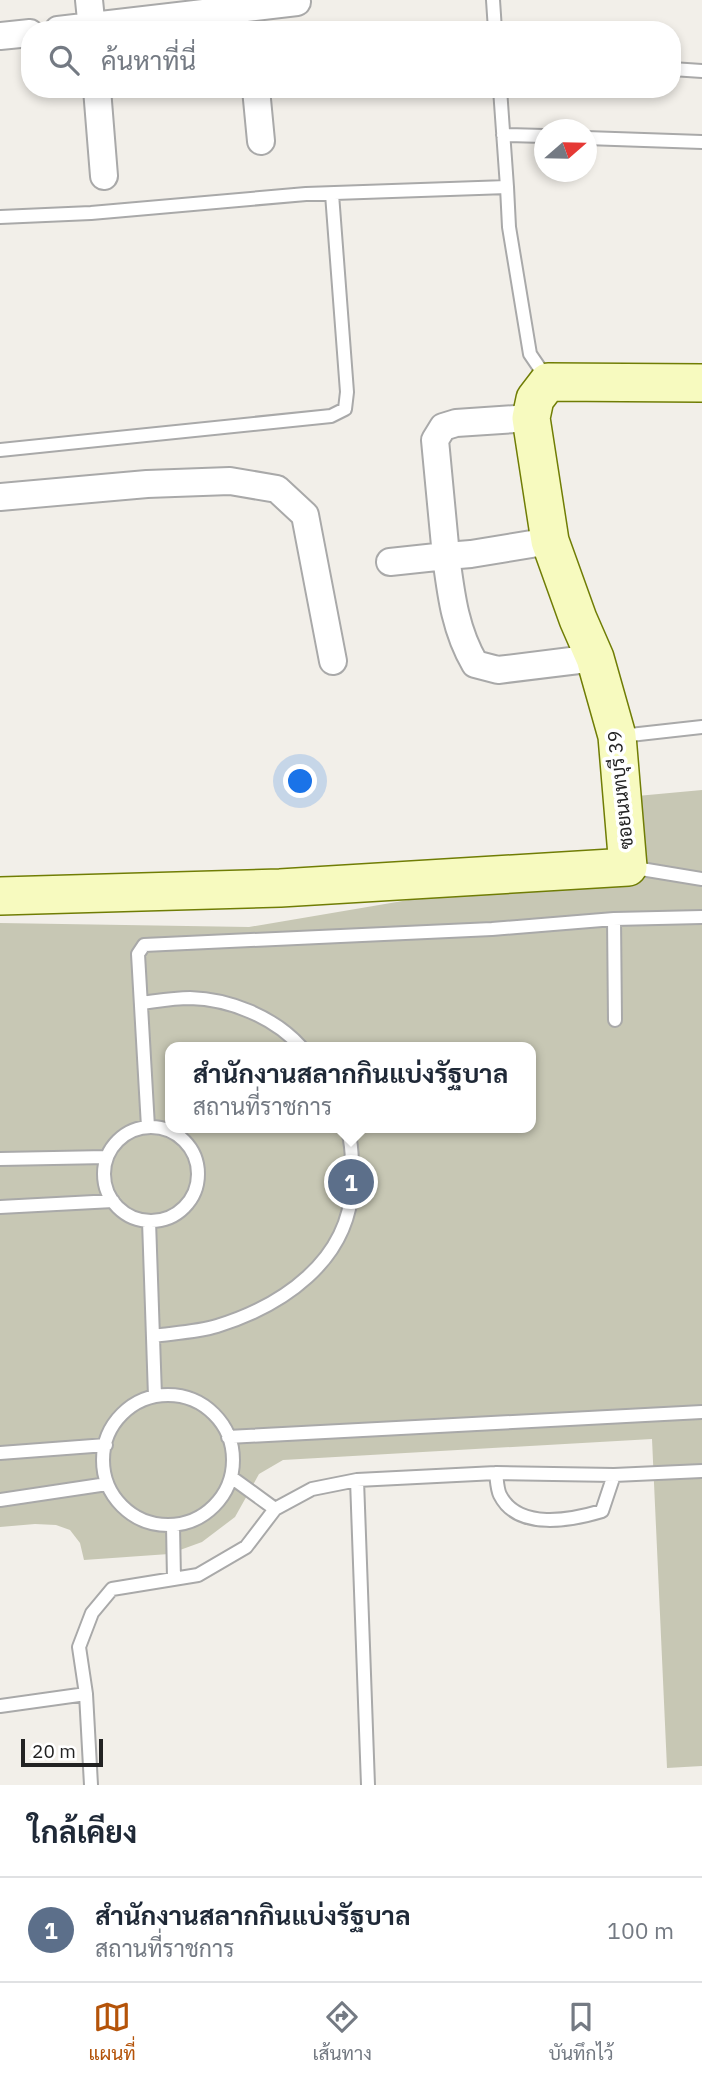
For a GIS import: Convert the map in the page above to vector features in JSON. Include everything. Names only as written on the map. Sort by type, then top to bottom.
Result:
[{"type":"street","points":[[91,19],[248,13],[297,2]]},
{"type":"street","points":[[0,37],[21,34]]},
{"type":"street","points":[[98,98],[104,176]]},
{"type":"street","points":[[257,98],[261,141]]},
{"type":"street","points":[[595,657],[498,670],[475,664],[463,644],[453,605],[435,440],[443,427],[456,423],[531,418],[534,398],[548,382],[702,383]]},
{"type":"street","name":"ซอยนนทบุรี 39","points":[[0,896],[280,888],[628,867],[617,736],[595,657],[578,619],[550,541],[531,418]]},
{"type":"street","points":[[0,497],[147,484],[230,481],[277,489],[305,515],[333,660]]},
{"type":"street","points":[[390,562],[471,554],[550,541]]},
{"type":"lane","points":[[493,0],[494,21]]},
{"type":"lane","points":[[681,70],[702,71]]},
{"type":"lane","points":[[501,98],[509,227],[530,355],[548,382]]},
{"type":"lane","points":[[503,135],[534,136]]},
{"type":"lane","points":[[597,138],[702,142]]},
{"type":"lane","points":[[0,217],[91,213],[306,194],[507,187]]},
{"type":"lane","points":[[0,450],[331,416],[345,409],[347,392],[332,194]]},
{"type":"lane","points":[[617,736],[702,727]]},
{"type":"lane","points":[[628,867],[702,879]]},
{"type":"lane","points":[[148,1127],[138,954],[144,945],[492,929],[614,919],[702,917]]},
{"type":"lane","points":[[614,919],[615,1020]]},
{"type":"lane","points":[[141,1003],[190,998],[230,1005],[259,1015],[294,1042]]},
{"type":"lane","points":[[165,1130],[148,1127],[134,1130],[122,1137],[107,1157],[106,1189],[122,1212],[135,1219],[164,1219],[183,1208],[195,1189],[198,1174],[195,1158],[188,1146],[172,1133]]},
{"type":"lane","points":[[153,1336],[214,1326],[253,1312],[274,1302],[299,1284],[325,1260],[338,1238],[351,1204],[352,1173],[348,1133]]},
{"type":"lane","points":[[0,1159],[107,1157]]},
{"type":"lane","points":[[0,1207],[113,1201]]},
{"type":"lane","points":[[149,1221],[155,1396]]},
{"type":"lane","points":[[155,1396],[178,1396],[199,1403],[217,1417],[228,1437],[233,1457],[231,1477],[223,1496],[209,1511],[192,1521],[173,1526],[153,1524],[134,1516],[119,1503],[107,1484],[106,1439],[117,1419],[134,1404],[155,1396]]},
{"type":"lane","points":[[228,1437],[702,1412]]},
{"type":"lane","points":[[0,1453],[106,1445]]},
{"type":"lane","points":[[91,1785],[86,1694],[79,1647],[92,1613],[112,1589],[198,1575],[246,1547],[275,1509],[312,1489],[357,1480],[496,1473],[614,1475],[702,1471]]},
{"type":"lane","points":[[496,1473],[500,1495],[512,1510],[535,1519],[579,1518],[602,1511],[614,1475]]},
{"type":"lane","points":[[231,1477],[275,1509]]},
{"type":"lane","points":[[357,1480],[368,1785]]},
{"type":"lane","points":[[0,1500],[107,1484]]},
{"type":"lane","points":[[173,1526],[174,1579]]},
{"type":"lane","points":[[0,1706],[86,1694]]},
{"type":"shaded area","points":[[702,790],[702,1766],[667,1768],[652,1439],[283,1460],[259,1474],[235,1517],[202,1542],[169,1554],[84,1560],[80,1543],[70,1530],[56,1525],[35,1524],[0,1527],[0,923],[249,927],[627,863],[637,796]]},
{"type":"place","name":"สำนักงานสลากกินแบ่งรัฐบาล","points":[[351,1182]]}]
